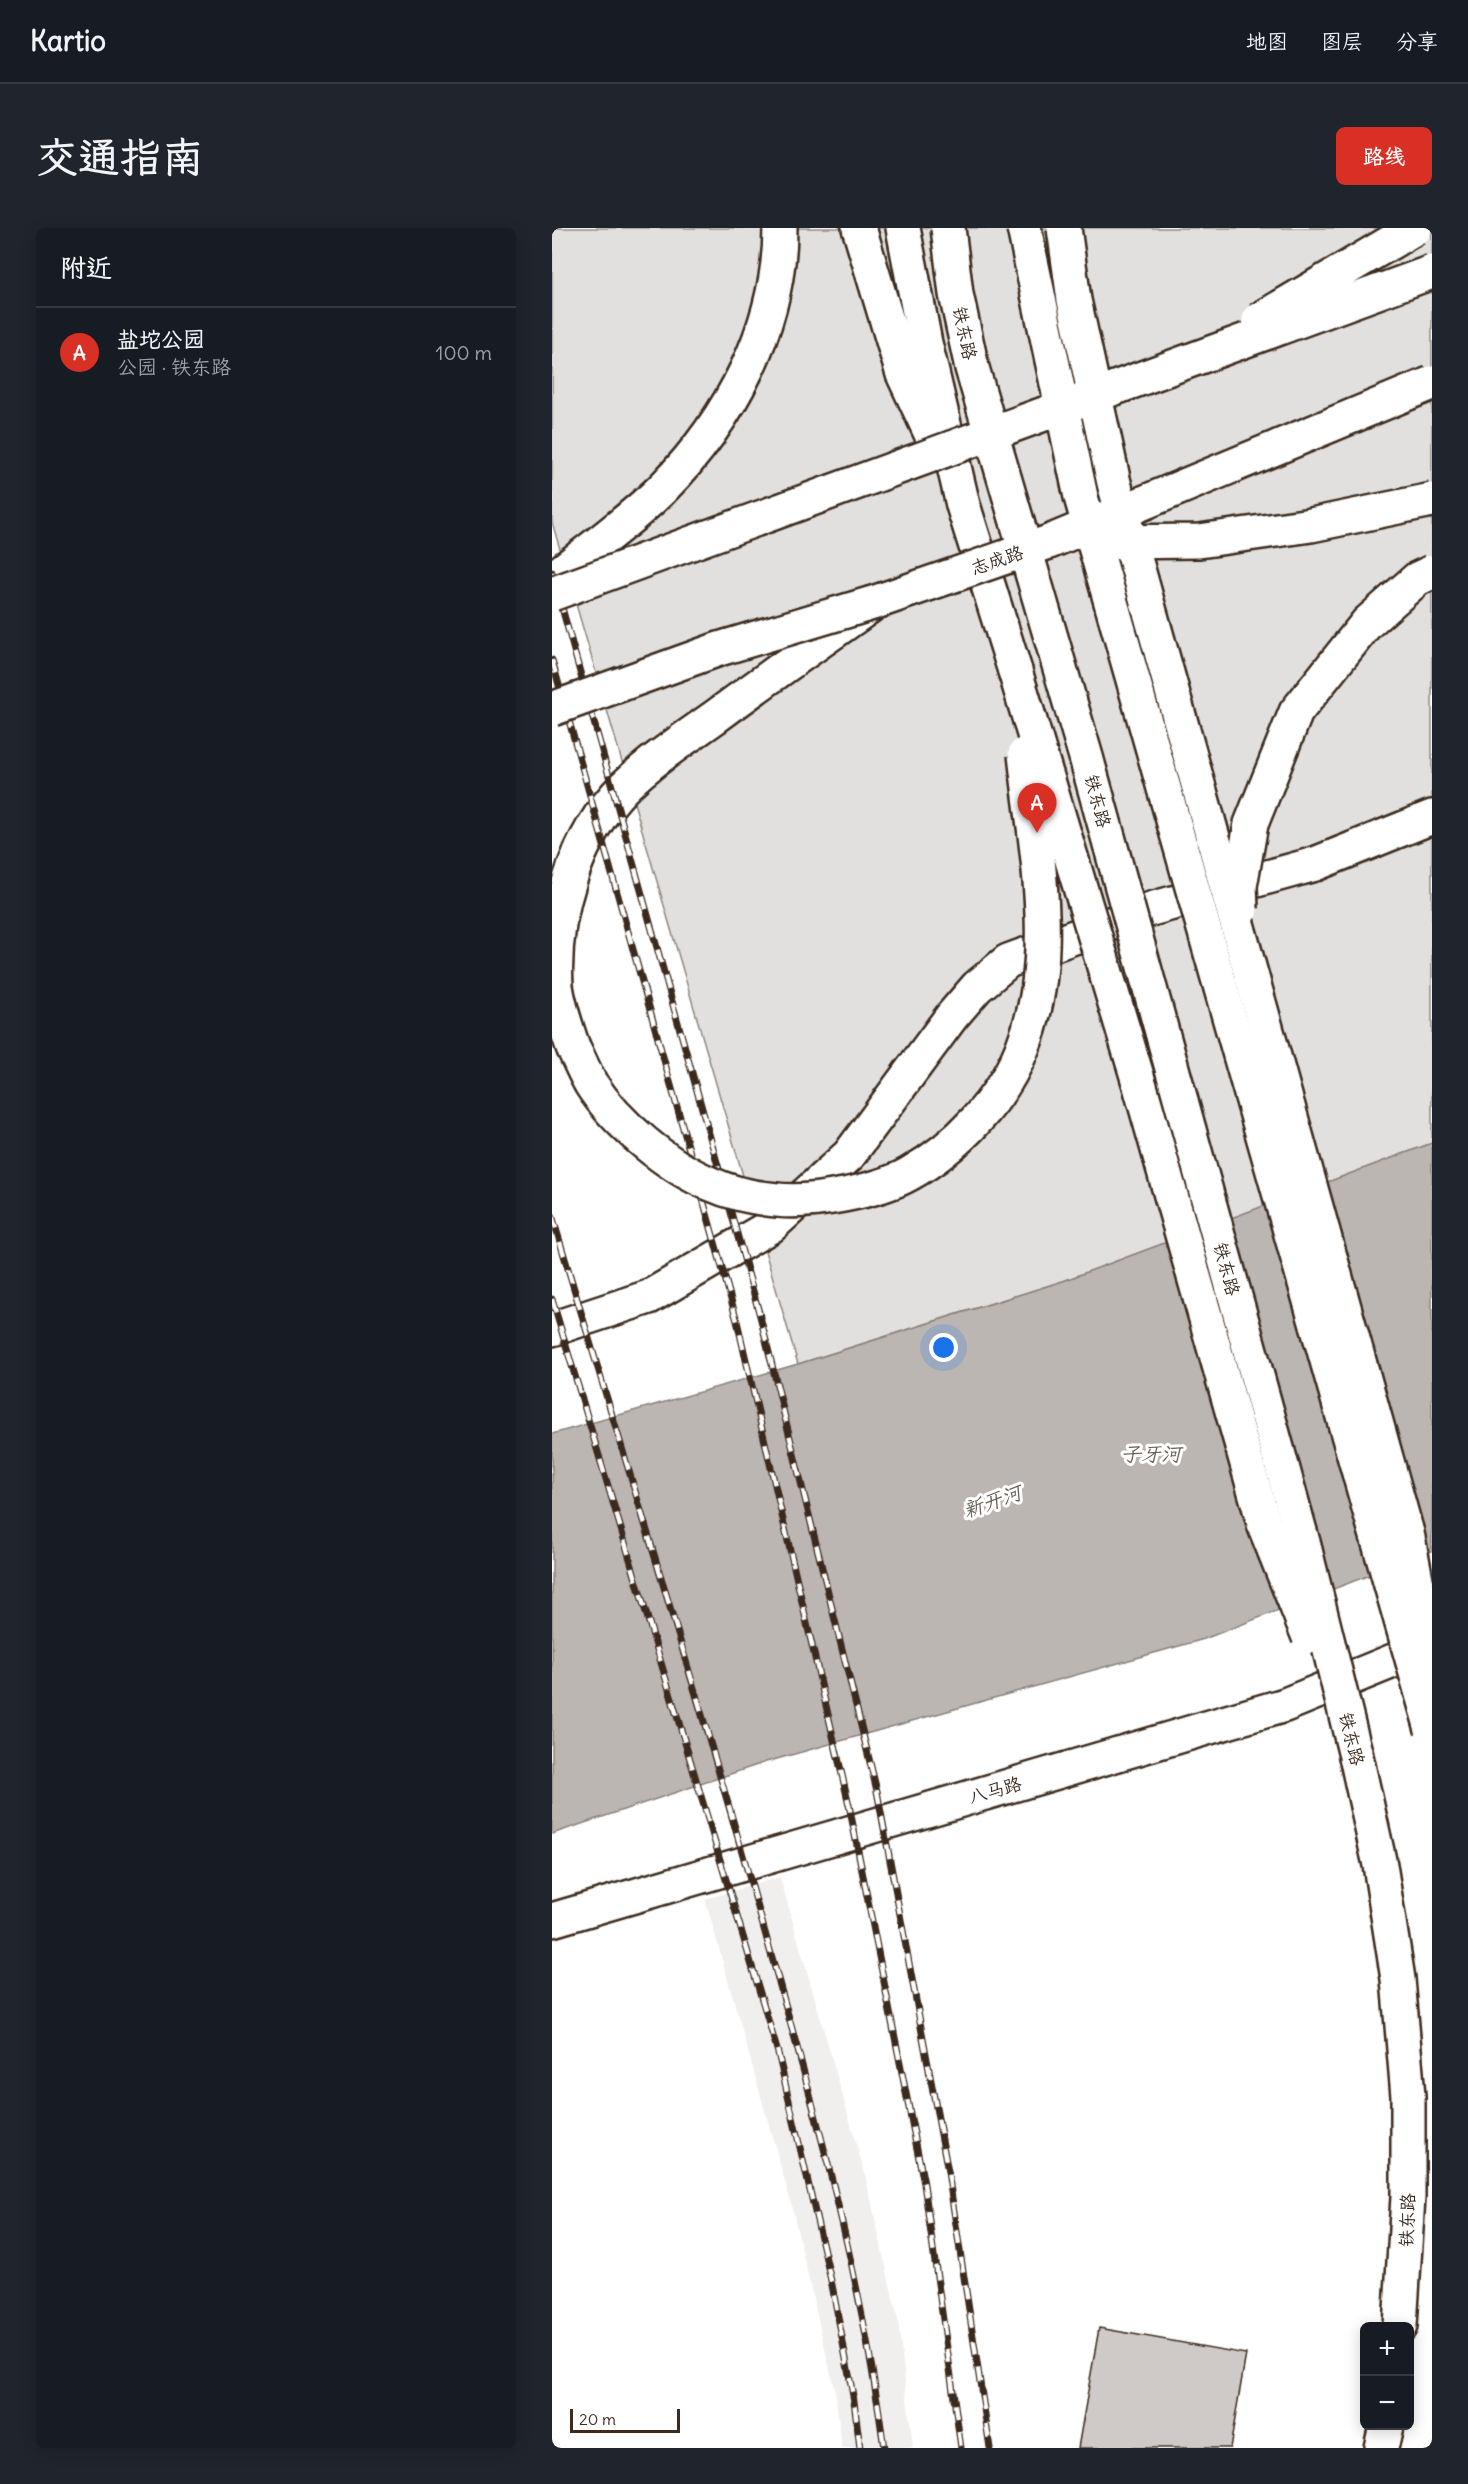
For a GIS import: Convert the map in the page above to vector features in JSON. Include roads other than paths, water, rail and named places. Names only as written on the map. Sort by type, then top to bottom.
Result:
[{"type":"main road","points":[[552,579],[616,529],[661,489],[696,450],[727,407],[754,357],[769,307],[780,248],[780,228]]},
{"type":"main road","points":[[859,228],[903,374],[963,505]]},
{"type":"main road","points":[[903,228],[925,343],[963,505],[1016,671],[1140,1086],[1265,1527],[1356,1756]]},
{"type":"main road","name":"铁东路","points":[[948,228],[957,294],[972,368],[1105,825],[1304,1546],[1356,1756],[1380,1865],[1398,1979],[1408,2096],[1408,2197],[1400,2322]]},
{"type":"main road","points":[[1024,228],[1082,497],[1432,1729]]},
{"type":"main road","points":[[1064,228],[1074,300],[1114,483],[1407,1533],[1432,1662]]},
{"type":"main road","points":[[1188,362],[1415,228]]},
{"type":"main road","points":[[552,594],[1432,273]]},
{"type":"main road","name":"志成路","points":[[552,709],[719,649],[876,602],[1049,542],[1432,383]]},
{"type":"main road","points":[[1049,542],[1199,541],[1311,525],[1432,500]]},
{"type":"main road","points":[[1243,950],[1240,886],[1251,824],[1296,712],[1367,623],[1418,579],[1432,572]]},
{"type":"main road","points":[[876,602],[644,768],[623,788],[587,839],[568,880],[561,903],[555,938],[556,985],[561,1012],[573,1047],[591,1084],[614,1114],[644,1142],[676,1165],[709,1184],[741,1194],[778,1201],[822,1198],[868,1189],[907,1175],[945,1150],[977,1118],[1000,1090],[1022,1050],[1031,1021],[1038,989],[1041,954],[1041,888],[1016,671]]},
{"type":"main road","points":[[552,1329],[649,1297],[771,1226],[849,1155],[952,1016],[977,987],[1008,962],[1151,909],[1315,864],[1432,817]]},
{"type":"main road","name":"八马路","points":[[552,1920],[1285,1705],[1432,1645]]},
{"type":"main road","points":[[1382,2448],[1385,2430]]},
{"type":"water","name":"子牙河","points":[[1432,1143],[1432,1551],[1204,1639],[766,1762],[552,1834],[552,1434],[798,1364],[1063,1281]]},
{"type":"railway","points":[[552,572],[760,1316],[877,1791],[948,2172],[990,2448]]},
{"type":"railway","points":[[552,660],[737,1321],[849,1805],[924,2184],[961,2448]]},
{"type":"railway","points":[[552,1215],[718,1768],[805,2076],[851,2261],[875,2385],[884,2448]]},
{"type":"railway","points":[[552,1299],[778,2053],[832,2285],[854,2401],[860,2448]]},
{"type":"place","name":"盐坨公园","points":[[1037,833]]},
{"type":"water label","name":"新开河","points":[[992,1501]]}]
